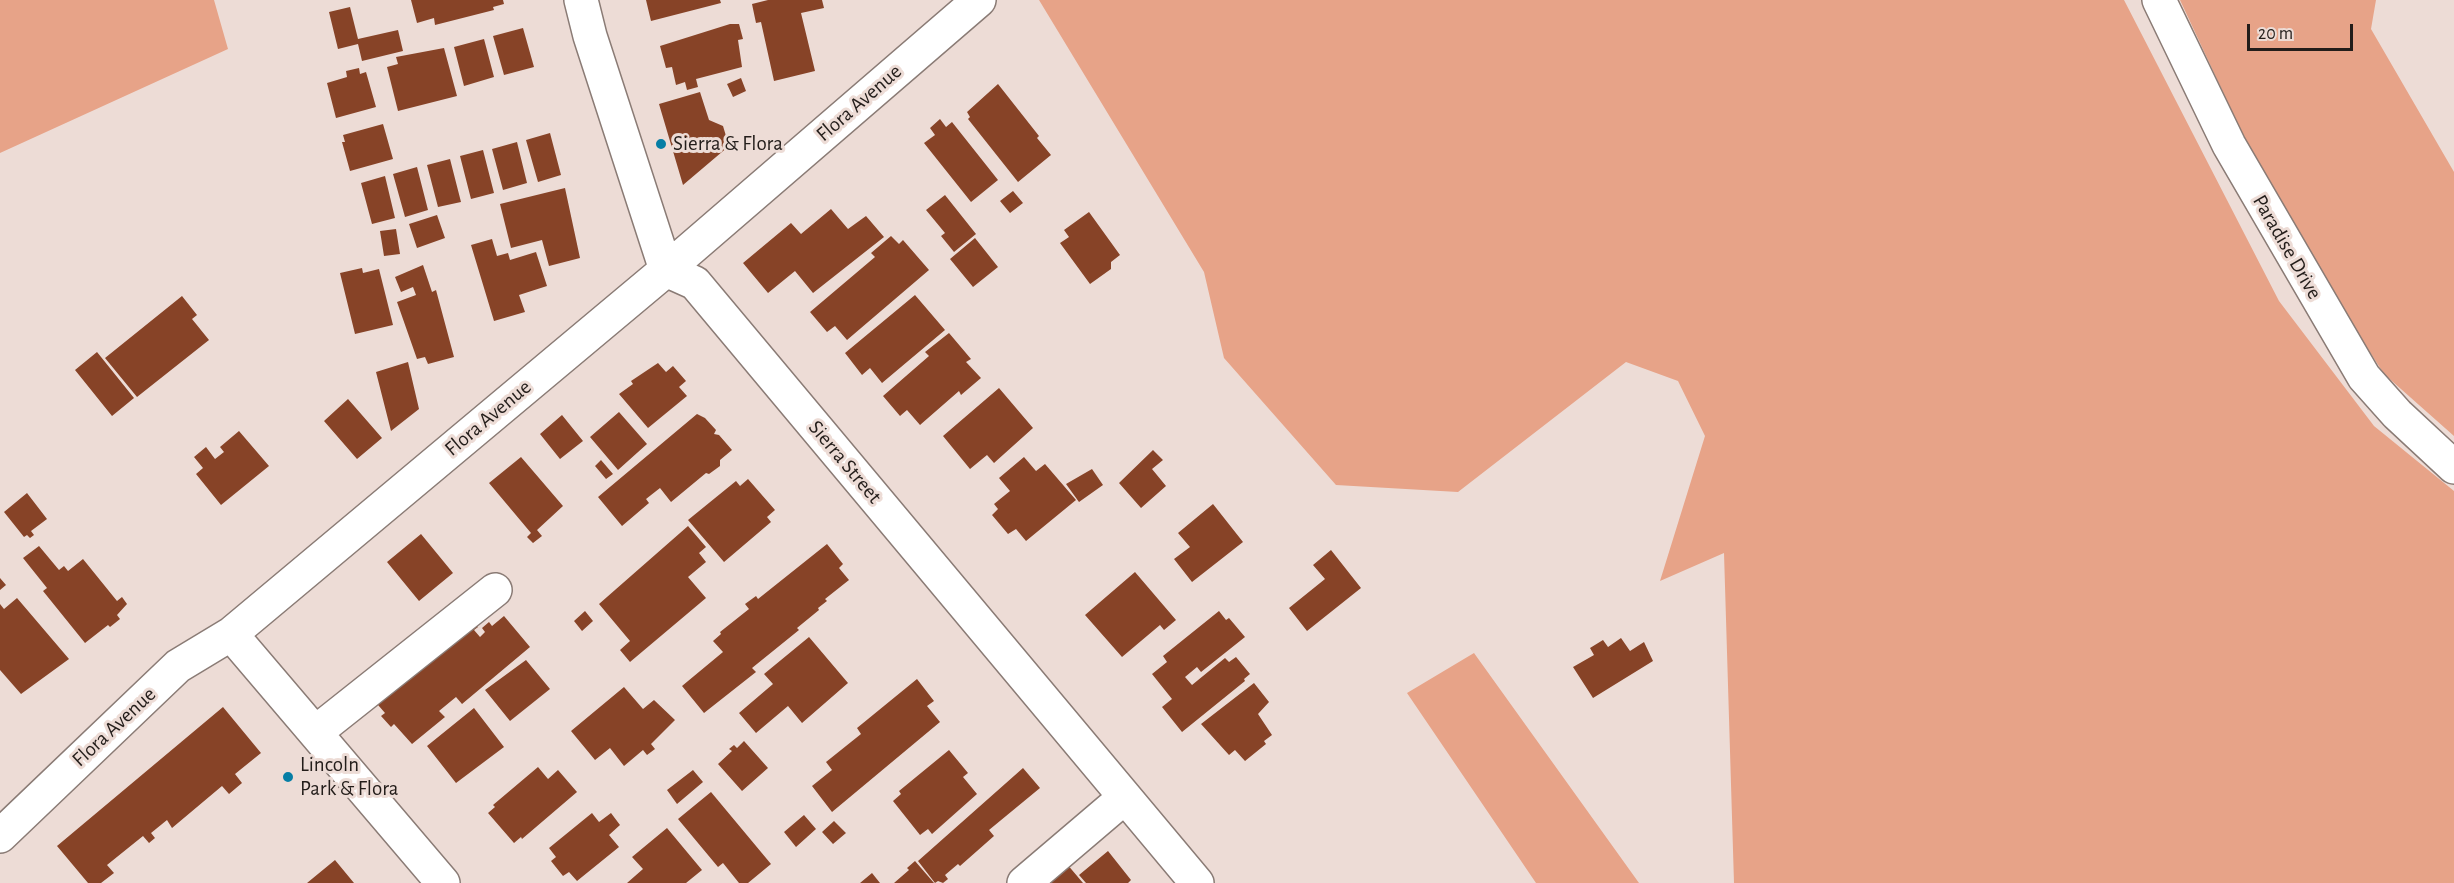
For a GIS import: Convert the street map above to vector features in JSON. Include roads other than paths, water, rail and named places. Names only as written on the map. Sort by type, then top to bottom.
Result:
[{"type":"street","points":[[581,0],[590,36],[666,270]]},
{"type":"street","name":"Flora Avenue","points":[[0,836],[178,666],[231,634],[666,270],[979,0]]},
{"type":"street","name":"Paradise Drive","points":[[2159,0],[2229,145],[2364,377],[2397,414],[2454,467]]},
{"type":"street","name":"Sierra Street","points":[[666,270],[695,283],[1197,883]]},
{"type":"street","points":[[316,732],[495,590]]},
{"type":"street","points":[[231,634],[443,883]]},
{"type":"street","points":[[1024,883],[1125,797]]},
{"type":"place","name":"Sierra & Flora","points":[[661,144]]},
{"type":"place","name":"Lincoln Park & Flora","points":[[288,777]]}]
